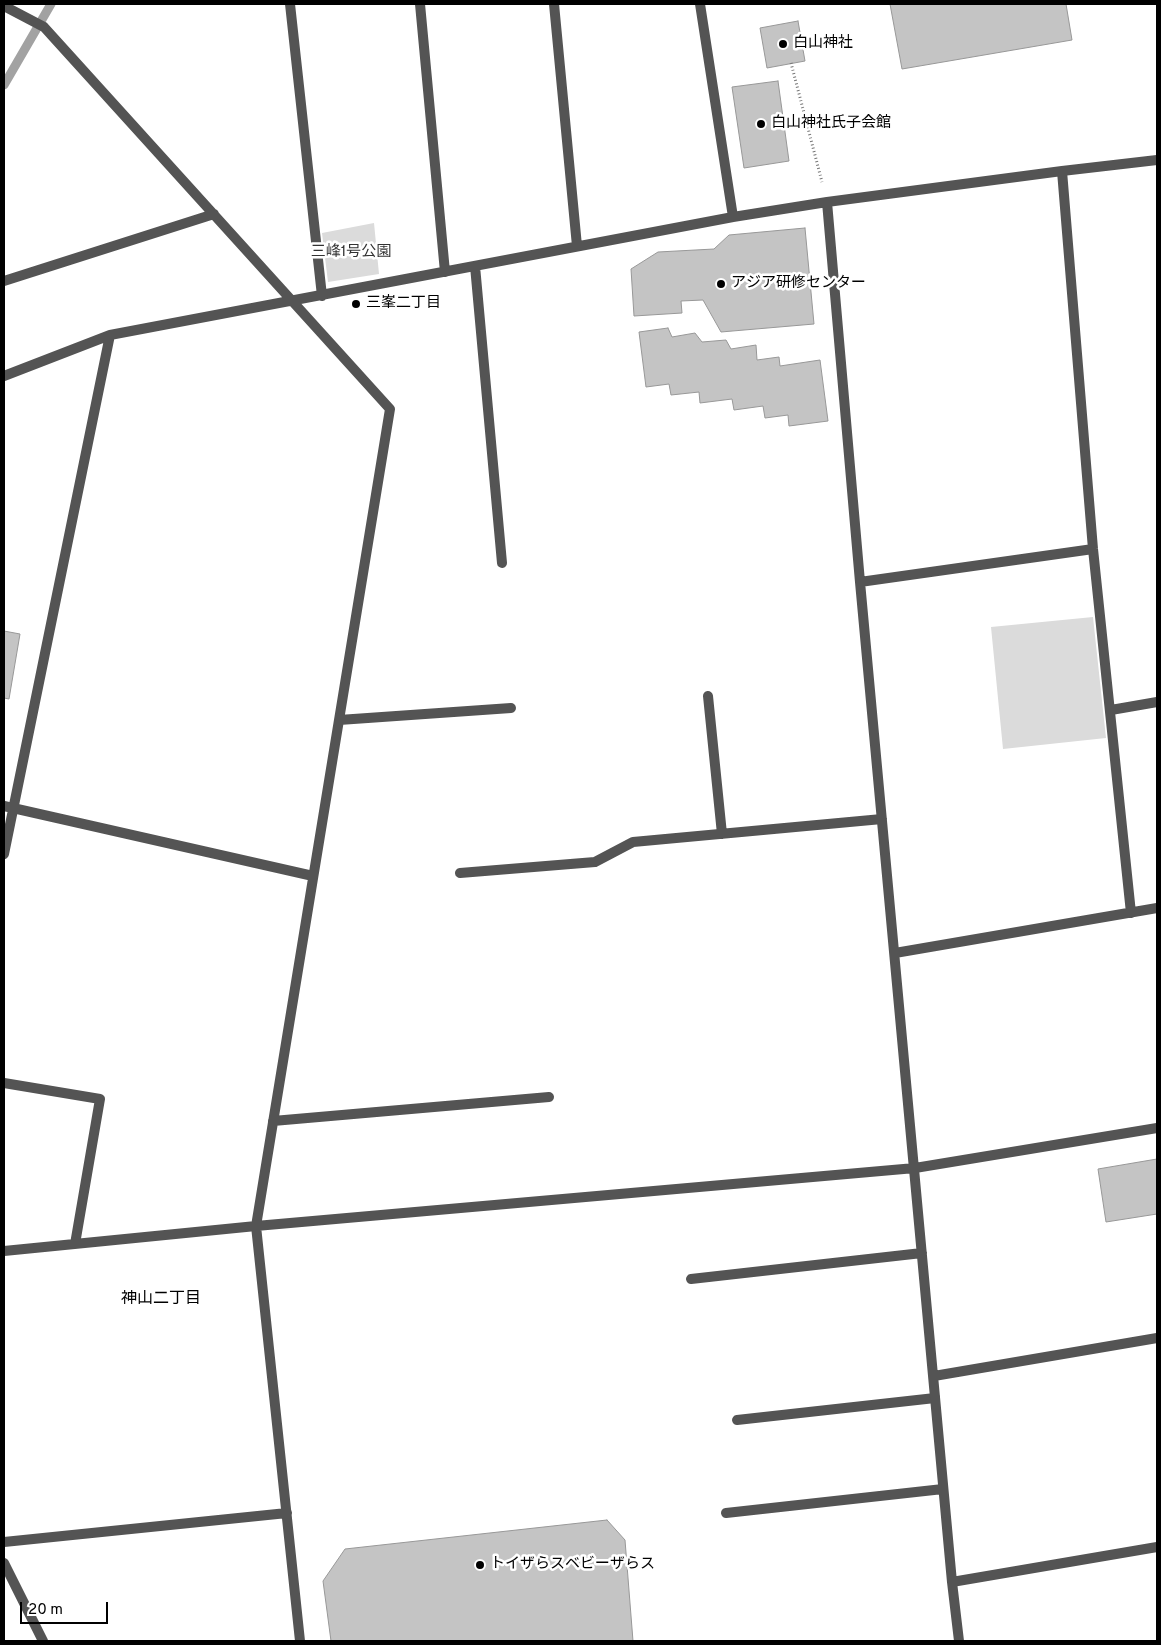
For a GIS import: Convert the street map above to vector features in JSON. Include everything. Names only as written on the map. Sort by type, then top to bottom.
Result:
[{"type":"street","points":[[290,4],[322,296]]},
{"type":"street","points":[[420,4],[445,272]]},
{"type":"street","points":[[554,4],[577,246]]},
{"type":"street","points":[[700,4],[733,217]]},
{"type":"street","points":[[4,6],[44,27],[390,409],[256,1226],[300,1641]]},
{"type":"street","points":[[4,376],[110,335],[577,246],[733,217],[828,202],[1157,160]]},
{"type":"street","points":[[1062,171],[1093,549],[1131,913]]},
{"type":"street","points":[[828,202],[860,582],[959,1641]]},
{"type":"street","points":[[4,281],[214,214]]},
{"type":"street","points":[[475,266],[502,563]]},
{"type":"street","points":[[4,854],[8,807],[110,335]]},
{"type":"street","points":[[860,582],[1093,549]]},
{"type":"street","points":[[708,696],[722,834]]},
{"type":"street","points":[[1111,710],[1157,702]]},
{"type":"street","points":[[339,720],[511,708]]},
{"type":"street","points":[[8,807],[313,876]]},
{"type":"street","points":[[460,873],[596,862],[633,842],[882,820]]},
{"type":"street","points":[[895,953],[1157,908]]},
{"type":"street","points":[[4,1083],[100,1100],[75,1244]]},
{"type":"street","points":[[273,1121],[549,1097]]},
{"type":"street","points":[[4,1251],[256,1226],[915,1168],[1157,1128]]},
{"type":"street","points":[[691,1279],[922,1253]]},
{"type":"street","points":[[934,1376],[1157,1338]]},
{"type":"street","points":[[737,1420],[935,1398]]},
{"type":"street","points":[[726,1513],[944,1489]]},
{"type":"street","points":[[4,1542],[287,1513]]},
{"type":"street","points":[[952,1582],[1157,1547]]},
{"type":"street","points":[[4,1563],[44,1641]]},
{"type":"path","points":[[791,64],[828,202]]},
{"type":"green space","name":"三峰1号公園","points":[[374,223],[379,274],[328,282],[322,233]]},
{"type":"green space","points":[[1093,617],[1106,738],[1003,749],[991,627]]},
{"type":"building","points":[[890,4],[1066,4],[1072,40],[902,69]]},
{"type":"building","name":"白山神社","points":[[798,21],[805,61],[767,68],[760,28]]},
{"type":"building","name":"白山神社氏子会館","points":[[778,81],[789,161],[744,168],[732,87]]},
{"type":"building","name":"アジア研修センター","points":[[805,228],[814,324],[721,332],[703,300],[681,301],[682,313],[634,316],[631,269],[658,252],[714,249],[729,235]]},
{"type":"building","points":[[668,328],[672,337],[695,333],[702,342],[726,340],[731,349],[756,345],[757,360],[779,357],[780,366],[820,360],[828,421],[789,426],[788,415],[765,418],[763,406],[734,410],[732,399],[700,403],[699,392],[671,395],[669,384],[646,387],[639,332]]},
{"type":"building","points":[[4,631],[20,634],[9,699],[4,698]]},
{"type":"building","points":[[1157,1159],[1157,1214],[1106,1222],[1098,1169]]},
{"type":"building","name":"トイザらスベビーザらス","points":[[607,1520],[625,1540],[633,1641],[331,1641],[323,1581],[345,1549]]},
{"type":"waterway","points":[[4,85],[51,4]]},
{"type":"place","name":"白山神社","points":[[783,44]]},
{"type":"place","name":"白山神社氏子会館","points":[[761,124]]},
{"type":"place","name":"アジア研修センター","points":[[721,284]]},
{"type":"place","name":"三峯二丁目","points":[[356,304]]},
{"type":"place","name":"トイザらスベビーザらス","points":[[480,1565]]},
{"type":"district","name":"神山二丁目","points":[[161,1300]]}]
